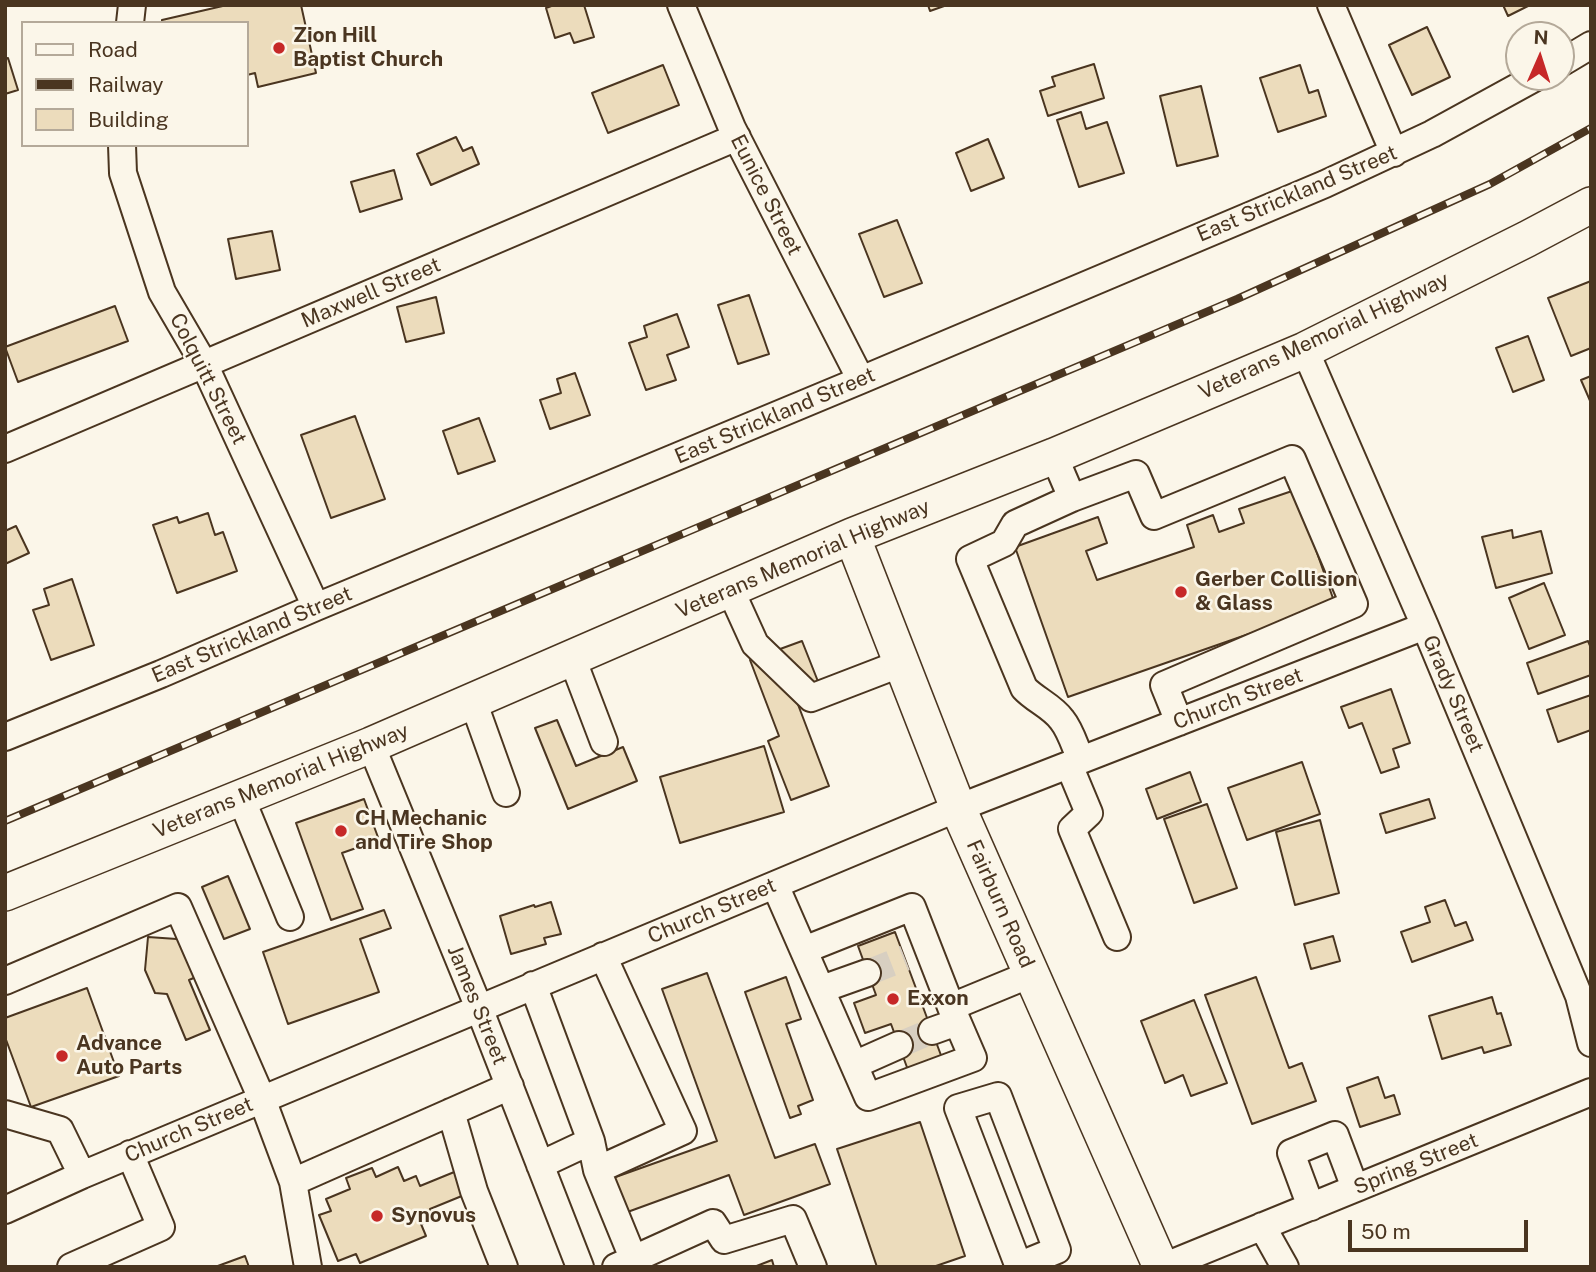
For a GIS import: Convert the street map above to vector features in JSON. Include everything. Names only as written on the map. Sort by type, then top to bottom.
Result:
[{"type":"main road","name":"Veterans Memorial Highway","points":[[5,893],[371,746],[852,536],[1054,456],[1305,350],[1591,205]]},
{"type":"main road","name":"Fairburn Road","points":[[852,536],[958,808],[1162,1267]]},
{"type":"street","name":"Eunice Street","points":[[681,5],[737,137],[861,380]]},
{"type":"street","points":[[1331,5],[1394,153]]},
{"type":"street","points":[[1575,54],[1591,45]]},
{"type":"street","name":"East Strickland Street","points":[[5,737],[161,674],[1325,184],[1394,153],[1511,91]]},
{"type":"street","name":"Maxwell Street","points":[[5,449],[737,137]]},
{"type":"street","name":"Colquitt Street","points":[[122,147],[123,173],[162,292],[204,365],[316,607]]},
{"type":"street","name":"Grady Street","points":[[1305,350],[1585,994],[1591,1043]]},
{"type":"street","points":[[1054,456],[1072,498]]},
{"type":"street","points":[[1117,937],[1072,829],[1088,813],[1062,720],[1024,688],[970,559],[1004,543],[1015,524],[1072,498],[1136,474],[1154,516],[1292,460],[1354,604],[1164,685],[1179,722]]},
{"type":"street","points":[[730,589],[755,644],[811,698],[902,663]]},
{"type":"street","name":"Church Street","points":[[5,1210],[82,1174],[958,808],[1425,626]]},
{"type":"street","points":[[572,658],[604,742]]},
{"type":"street","points":[[473,701],[506,793]]},
{"type":"street","name":"James Street","points":[[371,746],[479,1008],[580,1267]]},
{"type":"street","points":[[241,798],[290,917]]},
{"type":"street","points":[[775,885],[868,1097],[972,1058],[954,1014],[917,954],[912,907],[804,950]]},
{"type":"street","points":[[5,981],[178,907],[262,1099],[293,1182],[308,1267]]},
{"type":"street","points":[[597,1170],[683,1131],[604,956]]},
{"type":"street","points":[[821,989],[867,973]]},
{"type":"street","points":[[932,1031],[954,1014],[1031,974]]},
{"type":"street","points":[[534,985],[591,1141],[625,1263],[713,1223],[724,1240],[793,1219],[813,1267]]},
{"type":"street","points":[[854,1065],[899,1045]]},
{"type":"street","points":[[293,1182],[510,1086]]},
{"type":"street","name":"Spring Street","points":[[1162,1267],[1591,1092]]},
{"type":"street","points":[[998,1096],[1057,1250],[1018,1266],[958,1108],[998,1096]]},
{"type":"street","points":[[451,1112],[474,1191],[504,1267]]},
{"type":"street","points":[[5,1114],[60,1130],[82,1174]]},
{"type":"street","points":[[1311,1206],[1291,1153],[1335,1135],[1355,1188]]},
{"type":"street","points":[[540,1165],[591,1141]]},
{"type":"street","points":[[71,1267],[161,1227],[130,1154]]},
{"type":"street","points":[[1262,1226],[1285,1267]]},
{"type":"building","name":"Zion Hill Baptist Church","points":[[227,5],[301,5],[316,73],[258,87],[255,73],[248,75],[248,21],[162,20]]},
{"type":"building","points":[[554,5],[584,5],[594,37],[574,43],[570,33],[555,38],[546,8]]},
{"type":"building","points":[[928,5],[947,5],[930,11]]},
{"type":"building","points":[[1503,5],[1530,5],[1508,16]]},
{"type":"building","points":[[1427,27],[1450,77],[1412,95],[1389,45]]},
{"type":"building","points":[[8,58],[18,90],[5,94],[5,59]]},
{"type":"building","points":[[1094,64],[1104,98],[1048,116],[1040,91],[1055,86],[1052,77]]},
{"type":"building","points":[[663,65],[679,105],[608,133],[592,93]]},
{"type":"building","points":[[1300,65],[1309,93],[1318,90],[1326,116],[1278,132],[1260,78]]},
{"type":"building","points":[[1201,86],[1218,156],[1177,166],[1160,96]]},
{"type":"building","points":[[1081,112],[1086,129],[1107,122],[1124,173],[1079,187],[1057,120]]},
{"type":"building","points":[[456,137],[463,151],[472,147],[479,164],[431,185],[417,154]]},
{"type":"building","points":[[988,139],[1004,178],[971,191],[956,153]]},
{"type":"building","points":[[394,170],[402,199],[360,212],[351,182]]},
{"type":"building","points":[[897,220],[922,283],[884,297],[859,234]]},
{"type":"building","points":[[272,231],[280,270],[236,279],[228,239]]},
{"type":"building","points":[[1591,281],[1591,348],[1571,356],[1548,298]]},
{"type":"building","points":[[749,295],[769,354],[738,364],[718,305]]},
{"type":"building","points":[[436,297],[444,333],[406,342],[397,307]]},
{"type":"building","points":[[115,306],[128,341],[18,382],[5,347]]},
{"type":"building","points":[[677,314],[689,347],[667,355],[676,380],[646,390],[629,343],[647,337],[644,326]]},
{"type":"building","points":[[1528,336],[1544,380],[1513,392],[1496,348]]},
{"type":"building","points":[[575,373],[590,415],[550,429],[540,400],[561,393],[557,379]]},
{"type":"building","points":[[1591,376],[1591,403],[1581,380]]},
{"type":"building","points":[[355,416],[385,499],[331,518],[301,435]]},
{"type":"building","points":[[479,418],[495,461],[458,474],[443,431]]},
{"type":"building","name":"Gerber Collision & Glass","points":[[1295,490],[1335,604],[1068,697],[1015,547],[1098,517],[1107,543],[1086,551],[1097,580],[1194,547],[1187,525],[1213,515],[1219,532],[1244,523],[1239,509]]},
{"type":"building","points":[[208,513],[215,535],[223,532],[237,571],[177,593],[153,525],[177,517],[179,523]]},
{"type":"building","points":[[16,526],[29,553],[5,564],[5,531]]},
{"type":"building","points":[[1512,530],[1513,538],[1541,531],[1552,573],[1496,588],[1482,537]]},
{"type":"building","points":[[72,579],[94,645],[51,660],[33,610],[49,605],[44,589]]},
{"type":"building","points":[[1544,583],[1565,635],[1529,649],[1509,598]]},
{"type":"building","points":[[802,641],[819,684],[794,694],[829,786],[791,800],[768,741],[779,736],[750,660]]},
{"type":"building","points":[[1588,641],[1591,648],[1591,675],[1538,694],[1527,663]]},
{"type":"building","points":[[1391,689],[1410,743],[1393,749],[1399,767],[1381,773],[1362,723],[1349,728],[1341,707]]},
{"type":"building","points":[[1591,695],[1591,730],[1558,742],[1547,710]]},
{"type":"building","points":[[557,720],[576,766],[623,747],[637,781],[568,809],[535,728]]},
{"type":"building","points":[[764,746],[784,812],[680,843],[660,777]]},
{"type":"building","points":[[1302,762],[1320,814],[1247,840],[1228,788]]},
{"type":"building","points":[[1190,772],[1201,802],[1157,819],[1146,789]]},
{"type":"building","points":[[364,799],[379,840],[342,853],[363,909],[331,920],[296,823]]},
{"type":"building","points":[[1429,799],[1435,818],[1386,833],[1380,814]]},
{"type":"building","points":[[1207,804],[1237,888],[1194,903],[1164,819]]},
{"type":"building","points":[[1320,820],[1339,893],[1295,905],[1276,832]]},
{"type":"building","points":[[228,876],[250,929],[224,939],[202,887]]},
{"type":"building","points":[[1445,900],[1455,926],[1466,922],[1473,940],[1412,962],[1401,932],[1430,922],[1425,907]]},
{"type":"building","points":[[551,902],[561,934],[544,938],[546,944],[511,954],[500,916]]},
{"type":"building","points":[[384,910],[391,928],[360,939],[379,992],[288,1024],[263,952]]},
{"type":"building","name":"Exxon","points":[[895,932],[942,1058],[908,1070],[891,1024],[865,1033],[854,1003],[876,995],[858,946]]},
{"type":"building","points":[[1333,936],[1340,961],[1311,969],[1304,944]]},
{"type":"building","points":[[148,937],[191,940],[196,977],[189,980],[210,1030],[186,1040],[167,994],[155,993],[145,970]]},
{"type":"building","points":[[707,973],[775,1158],[815,1144],[830,1184],[744,1215],[729,1175],[622,1214],[610,1179],[717,1141],[662,989]]},
{"type":"building","points":[[786,977],[801,1019],[786,1024],[813,1100],[798,1106],[801,1114],[790,1118],[745,992]]},
{"type":"building","points":[[1256,977],[1289,1068],[1302,1063],[1316,1101],[1252,1124],[1205,995]]},
{"type":"building","name":"Advance Auto Parts","points":[[87,988],[119,1076],[31,1107],[5,1037],[5,1018]]},
{"type":"building","points":[[1492,997],[1497,1014],[1501,1013],[1511,1045],[1484,1053],[1482,1047],[1442,1059],[1429,1016]]},
{"type":"building","points":[[1194,1000],[1227,1083],[1191,1096],[1183,1075],[1165,1083],[1141,1021]]},
{"type":"building","points":[[1378,1077],[1385,1098],[1394,1095],[1400,1114],[1360,1127],[1347,1088]]},
{"type":"building","points":[[920,1122],[965,1256],[933,1267],[877,1267],[837,1149]]},
{"type":"building","points":[[398,1167],[404,1181],[416,1176],[420,1186],[464,1168],[474,1191],[430,1209],[434,1219],[421,1224],[426,1236],[360,1263],[356,1254],[338,1261],[319,1215],[331,1211],[326,1199],[350,1189],[346,1178],[372,1168],[376,1177]]},
{"type":"building","points":[[245,1256],[249,1267],[215,1267]]},
{"type":"building","points":[[772,1260],[774,1267],[754,1267]]},
{"type":"tunnel","points":[[867,973],[905,958]]},
{"type":"tunnel","points":[[899,1045],[932,1031]]},
{"type":"railway","points":[[5,821],[1237,299],[1490,184],[1591,128]]},
{"type":"place","name":"Zion Hill Baptist Church","points":[[279,48]]},
{"type":"place","name":"Gerber Collision & Glass","points":[[1181,592]]},
{"type":"place","name":"CH Mechanic and Tire Shop","points":[[341,831]]},
{"type":"place","name":"Exxon","points":[[893,999]]},
{"type":"place","name":"Advance Auto Parts","points":[[62,1056]]},
{"type":"place","name":"Synovus","points":[[377,1216]]}]
